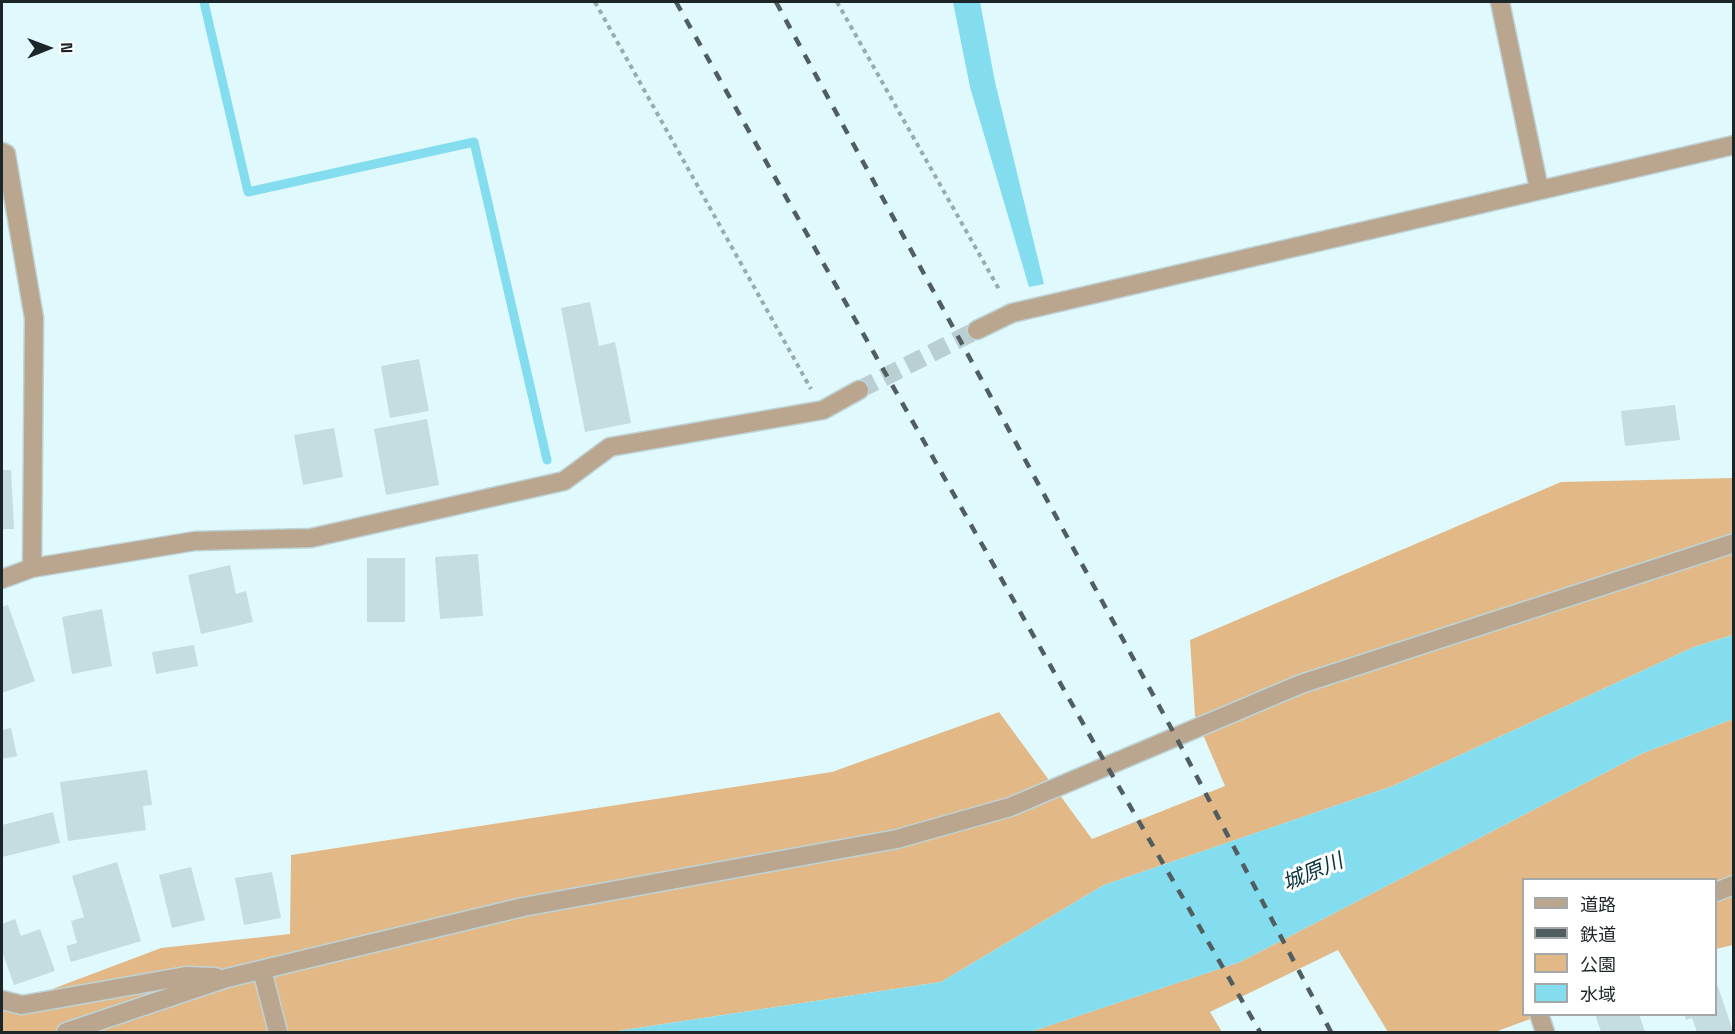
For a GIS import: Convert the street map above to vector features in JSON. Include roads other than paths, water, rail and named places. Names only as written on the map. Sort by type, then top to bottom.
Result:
[{"type":"street","points":[[1500,2],[1539,189]]},
{"type":"street","points":[[977,330],[1012,313],[1734,145]]},
{"type":"street","points":[[2,152],[6,154],[34,318],[32,568]]},
{"type":"street","points":[[2,579],[32,568],[195,541],[311,538],[564,481],[610,447],[823,410],[859,390]]},
{"type":"street","points":[[66,1032],[227,978],[523,907],[897,839],[1010,807],[1301,684],[1734,543]]},
{"type":"street","points":[[1717,892],[1734,885]]},
{"type":"street","points":[[262,970],[278,1032]]},
{"type":"street","points":[[2,1000],[22,1005],[186,976],[227,978]]},
{"type":"street","points":[[1540,1016],[1545,1032]]},
{"type":"water","points":[[953,2],[980,2],[995,82],[1044,284],[1029,287],[970,87]]},
{"type":"water","name":"城原川","points":[[1733,635],[1733,719],[1643,753],[1240,962],[1030,1032],[611,1032],[941,982],[1104,885],[1393,786],[1694,647]]},
{"type":"waterway","points":[[204,2],[248,192],[474,142],[547,460]]},
{"type":"tunnel","points":[[859,390],[977,330]]},
{"type":"railway","points":[[676,2],[1107,766],[1260,1032]]},
{"type":"railway","points":[[776,2],[1176,737],[1331,1032]]}]
